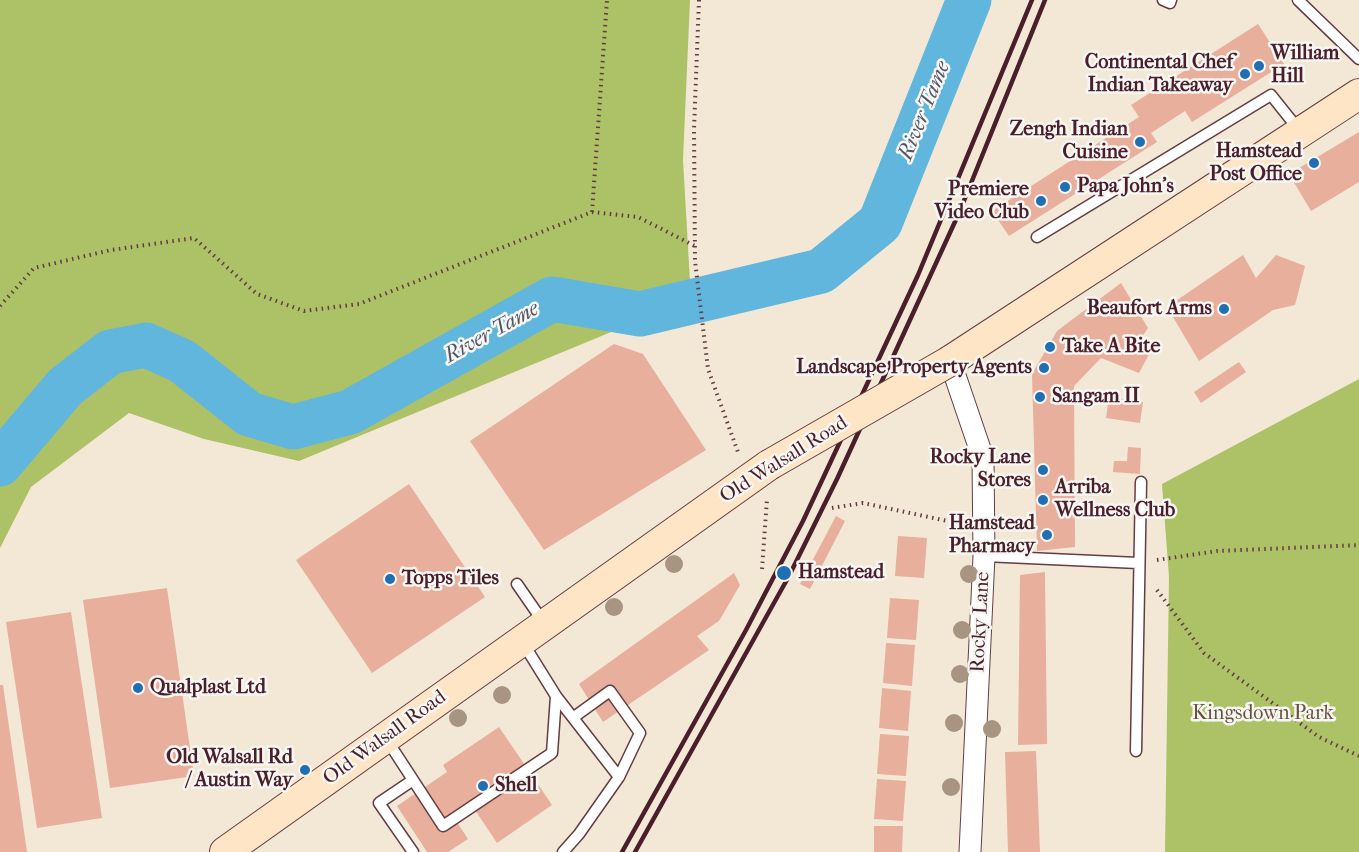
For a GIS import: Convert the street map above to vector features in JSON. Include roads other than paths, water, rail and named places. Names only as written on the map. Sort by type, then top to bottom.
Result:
[{"type":"main road","name":"Old Walsall Road","points":[[225,852],[759,473],[950,361],[1359,94]]},
{"type":"street","name":"Rocky Lane","points":[[950,361],[983,458],[984,556],[970,852]]},
{"type":"lane","points":[[1163,0],[1170,3],[1171,0]]},
{"type":"lane","points":[[1298,0],[1359,59]]},
{"type":"lane","points":[[1037,237],[1271,95],[1301,132]]},
{"type":"lane","points":[[1136,751],[1141,483]]},
{"type":"lane","points":[[984,556],[1138,563]]},
{"type":"lane","points":[[517,584],[556,696],[618,777]]},
{"type":"lane","points":[[563,852],[579,834],[618,777],[640,733],[610,692],[574,717]]},
{"type":"lane","points":[[385,737],[443,826],[552,753],[556,696]]},
{"type":"lane","points":[[413,780],[379,803],[413,852]]},
{"type":"waterway","name":"River Tame","points":[[0,464],[65,387],[110,352],[146,345],[182,361],[249,414],[293,427],[350,412],[552,299],[640,314],[821,271],[880,223],[969,0]]},
{"type":"railway","points":[[622,852],[746,630],[803,521],[918,275],[1032,0]]},
{"type":"railway","points":[[635,852],[789,576],[837,479],[959,213],[1045,0]]},
{"type":"place","name":"William Hill","points":[[1259,66]]},
{"type":"place","name":"Continental Chef Indian Takeaway","points":[[1245,74]]},
{"type":"place","name":"Zengh Indian Cuisine","points":[[1140,142]]},
{"type":"place","name":"Hamstead Post Office","points":[[1314,163]]},
{"type":"place","name":"Papa John's","points":[[1065,187]]},
{"type":"place","name":"Premiere Video Club","points":[[1041,201]]},
{"type":"place","name":"Beaufort Arms","points":[[1224,309]]},
{"type":"place","name":"Take A Bite","points":[[1050,347]]},
{"type":"place","name":"Landscape Property Agents","points":[[1044,368]]},
{"type":"place","name":"Sangam II","points":[[1040,397]]},
{"type":"place","name":"Rocky Lane Stores","points":[[1043,470]]},
{"type":"place","name":"Arriba Wellness Club","points":[[1043,500]]},
{"type":"place","name":"Hamstead Pharmacy","points":[[1047,535]]},
{"type":"place","name":"Hamstead","points":[[784,573]]},
{"type":"place","name":"Topps Tiles","points":[[390,579]]},
{"type":"place","name":"Qualplast Ltd","points":[[138,688]]},
{"type":"place","name":"Old Walsall Rd / Austin Way","points":[[305,770]]},
{"type":"place","name":"Shell","points":[[483,786]]},
{"type":"park label","name":"Kingsdown Park","points":[[1263,714]]}]
